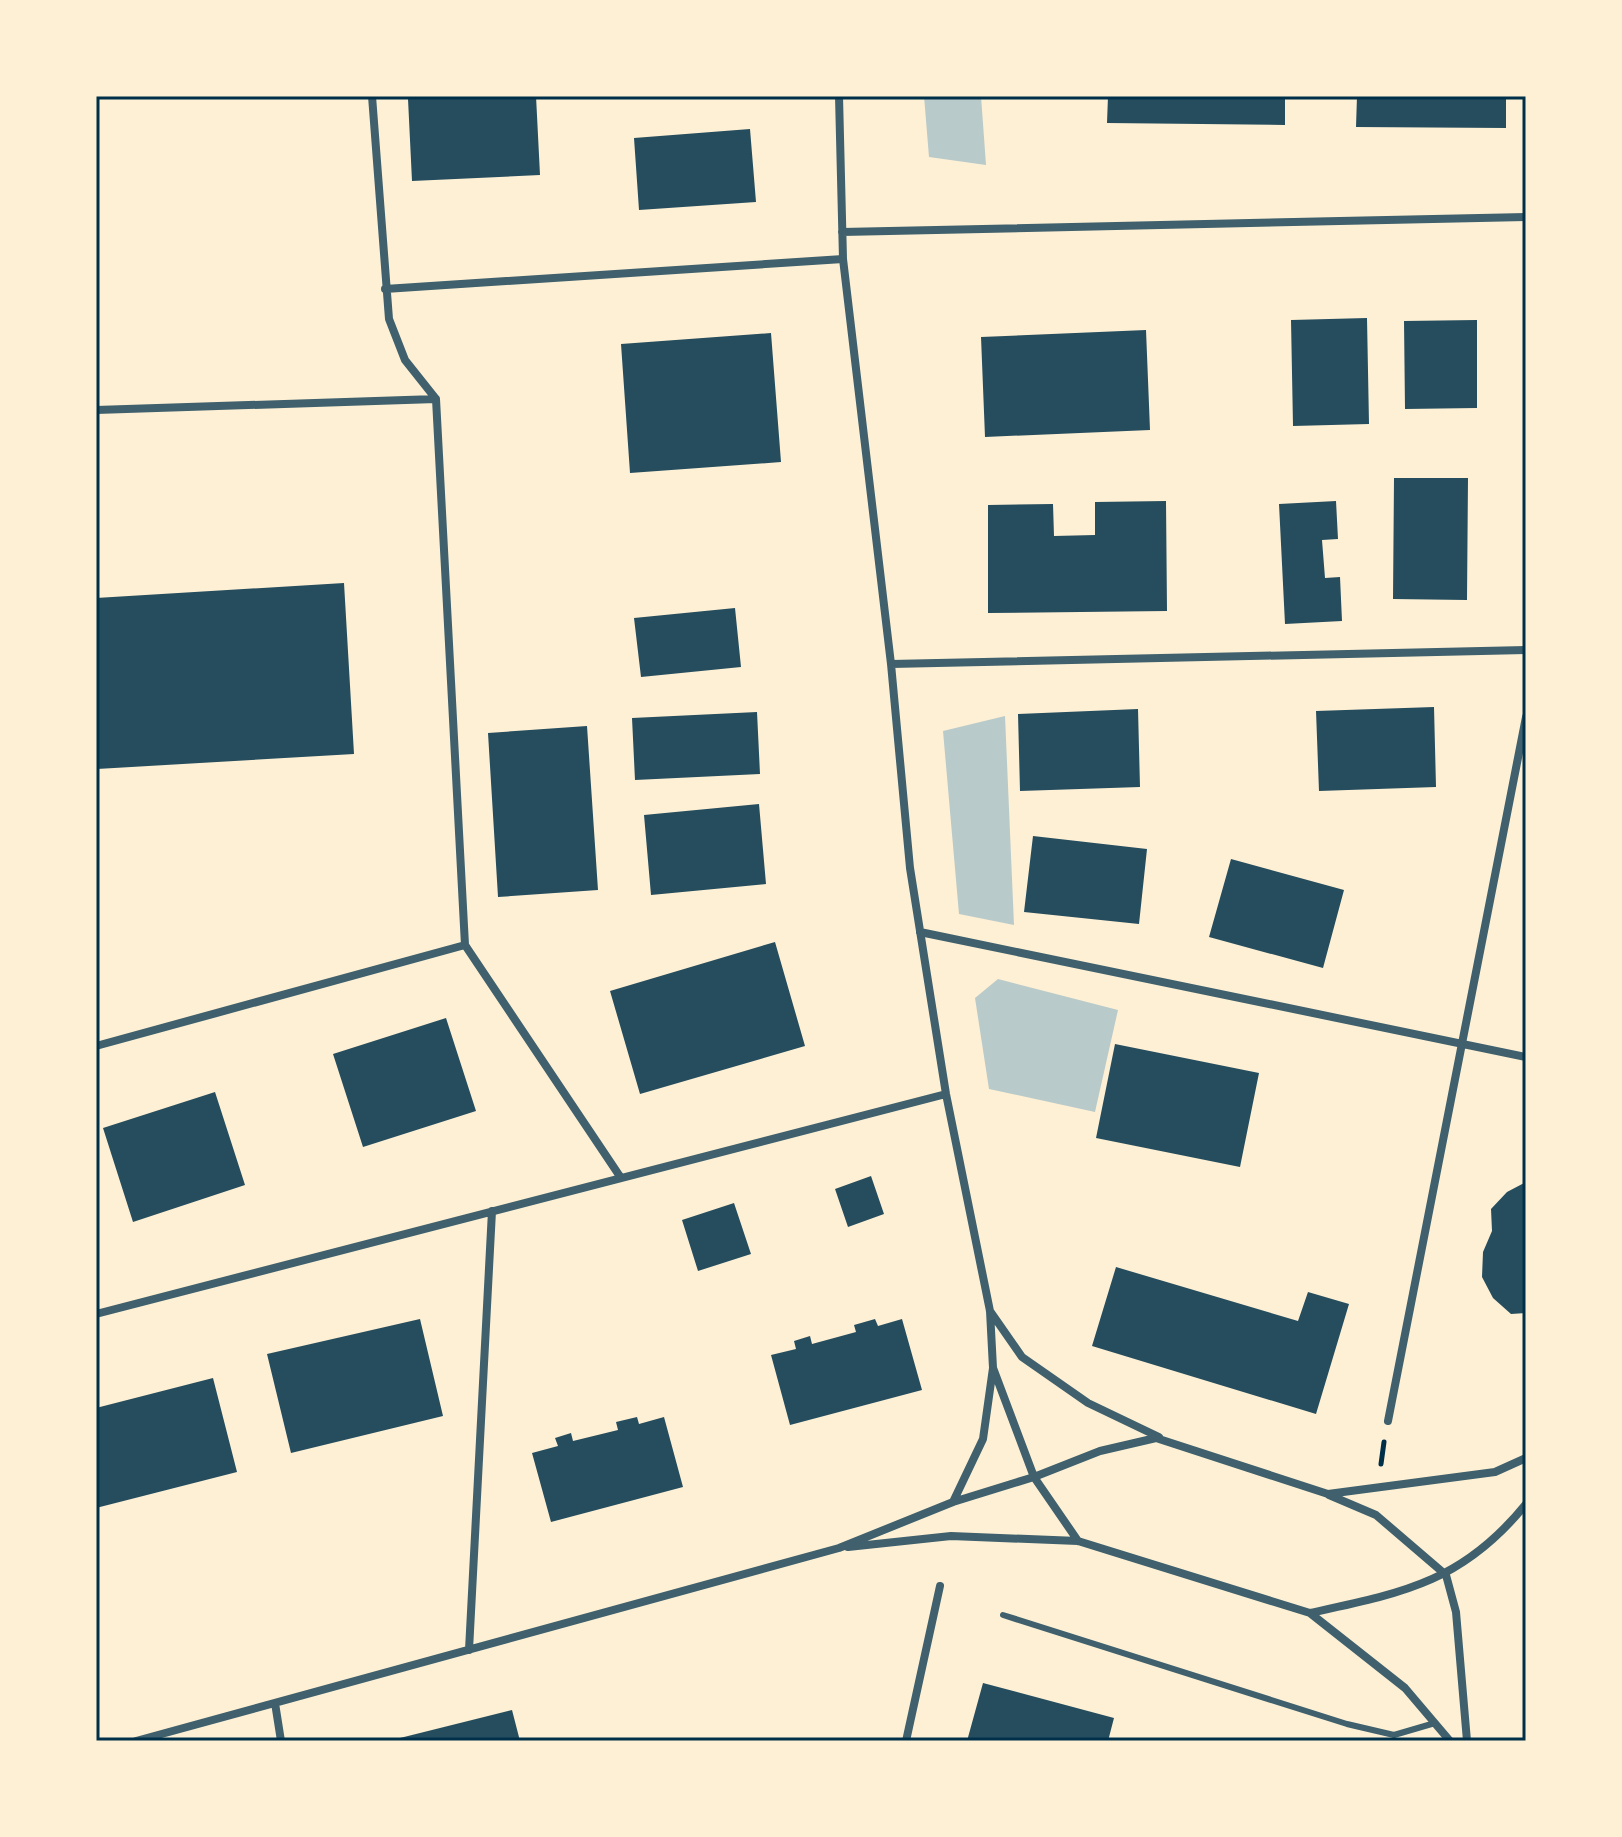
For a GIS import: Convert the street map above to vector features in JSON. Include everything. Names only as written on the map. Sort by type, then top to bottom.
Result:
[{"type":"street","points":[[372,96],[389,319],[405,360],[436,399],[465,945],[621,1178]]},
{"type":"street","points":[[839,96],[843,259],[891,664],[910,868],[946,1094],[990,1311],[993,1368],[983,1439],[953,1502]]},
{"type":"street","points":[[842,232],[1526,217]]},
{"type":"street","points":[[385,289],[843,259]]},
{"type":"street","points":[[96,410],[436,399]]},
{"type":"street","points":[[891,664],[1526,650]]},
{"type":"street","points":[[1388,1421],[1526,717]]},
{"type":"street","points":[[920,932],[1526,1057]]},
{"type":"street","points":[[96,1046],[465,945]]},
{"type":"street","points":[[96,1314],[946,1094]]},
{"type":"street","points":[[469,1650],[492,1211]]},
{"type":"street","points":[[990,1311],[1022,1357],[1088,1403],[1164,1440]]},
{"type":"street","points":[[993,1368],[1034,1477],[1078,1541]]},
{"type":"street","points":[[136,1741],[839,1548],[953,1502],[1034,1477],[1100,1451],[1156,1438],[1328,1494],[1376,1515],[1446,1575],[1456,1612],[1467,1741]]},
{"type":"street","points":[[1328,1494],[1377,1490],[1495,1472],[1526,1458]]},
{"type":"street","points":[[1310,1613],[1387,1596],[1446,1575],[1503,1532],[1526,1504]]},
{"type":"street","points":[[839,1548],[951,1536],[1078,1541],[1310,1613],[1405,1688],[1450,1741]]},
{"type":"street","points":[[906,1741],[940,1586]]},
{"type":"street","points":[[275,1703],[281,1741]]},
{"type":"lane","points":[[1003,1615],[1347,1724],[1394,1735],[1435,1723]]},
{"type":"path","points":[[1377,1490],[1388,1421]]},
{"type":"shaded area","points":[[924,96],[981,96],[986,165],[929,157]]},
{"type":"shaded area","points":[[1005,716],[1014,925],[959,914],[943,731]]},
{"type":"shaded area","points":[[998,979],[1118,1010],[1095,1112],[989,1089],[975,998]]},
{"type":"building","points":[[423,96],[536,96],[540,175],[412,181],[408,99]]},
{"type":"building","points":[[1108,96],[1285,96],[1285,125],[1107,123]]},
{"type":"building","points":[[1357,96],[1506,96],[1506,128],[1356,127]]},
{"type":"building","points":[[750,129],[756,202],[639,210],[634,138]]},
{"type":"building","points":[[1367,318],[1369,424],[1293,426],[1291,320]]},
{"type":"building","points":[[1477,320],[1477,408],[1405,409],[1404,321]]},
{"type":"building","points":[[1146,330],[1150,430],[985,437],[981,337]]},
{"type":"building","points":[[771,333],[781,462],[630,473],[621,344]]},
{"type":"building","points":[[1394,478],[1468,478],[1467,600],[1393,599]]},
{"type":"building","points":[[1166,501],[1167,611],[988,613],[988,505],[1053,504],[1054,536],[1095,535],[1095,502]]},
{"type":"building","points":[[1336,501],[1338,539],[1322,540],[1325,578],[1340,577],[1342,621],[1285,624],[1279,504]]},
{"type":"building","points":[[344,583],[354,754],[97,769],[96,598]]},
{"type":"building","points":[[735,608],[741,667],[641,677],[634,618]]},
{"type":"building","points":[[1434,707],[1436,787],[1319,791],[1316,711]]},
{"type":"building","points":[[1138,709],[1140,787],[1020,791],[1018,714]]},
{"type":"building","points":[[757,712],[760,774],[635,780],[632,718]]},
{"type":"building","points":[[587,726],[598,890],[498,897],[488,733]]},
{"type":"building","points":[[759,804],[766,884],[651,895],[644,815]]},
{"type":"building","points":[[1033,836],[1147,849],[1139,924],[1024,912]]},
{"type":"building","points":[[1231,859],[1344,890],[1323,968],[1209,937]]},
{"type":"building","points":[[775,942],[805,1046],[640,1094],[610,991]]},
{"type":"building","points":[[446,1018],[476,1111],[363,1147],[333,1054]]},
{"type":"building","points":[[1115,1044],[1259,1073],[1240,1167],[1096,1138]]},
{"type":"building","points":[[215,1092],[245,1185],[133,1222],[103,1128]]},
{"type":"building","points":[[871,1176],[884,1214],[848,1227],[835,1189]]},
{"type":"building","points":[[1526,1182],[1526,1313],[1511,1314],[1493,1298],[1482,1277],[1483,1252],[1492,1231],[1491,1209],[1507,1192]]},
{"type":"building","points":[[734,1203],[751,1254],[698,1271],[682,1220]]},
{"type":"building","points":[[1116,1267],[1298,1321],[1308,1292],[1349,1304],[1316,1414],[1092,1346]]},
{"type":"building","points":[[420,1319],[443,1416],[291,1453],[267,1354]]},
{"type":"building","points":[[875,1319],[878,1326],[902,1319],[922,1390],[790,1425],[771,1355],[796,1349],[794,1341],[810,1336],[812,1344],[856,1332],[854,1325]]},
{"type":"building","points":[[213,1378],[237,1472],[96,1508],[96,1408]]},
{"type":"building","points":[[637,1417],[639,1424],[664,1417],[683,1487],[551,1522],[532,1453],[558,1446],[555,1438],[571,1433],[573,1441],[618,1430],[616,1422]]},
{"type":"building","points":[[983,1683],[1114,1718],[1108,1741],[967,1741]]},
{"type":"building","points":[[512,1710],[520,1741],[392,1741],[392,1740]]}]
